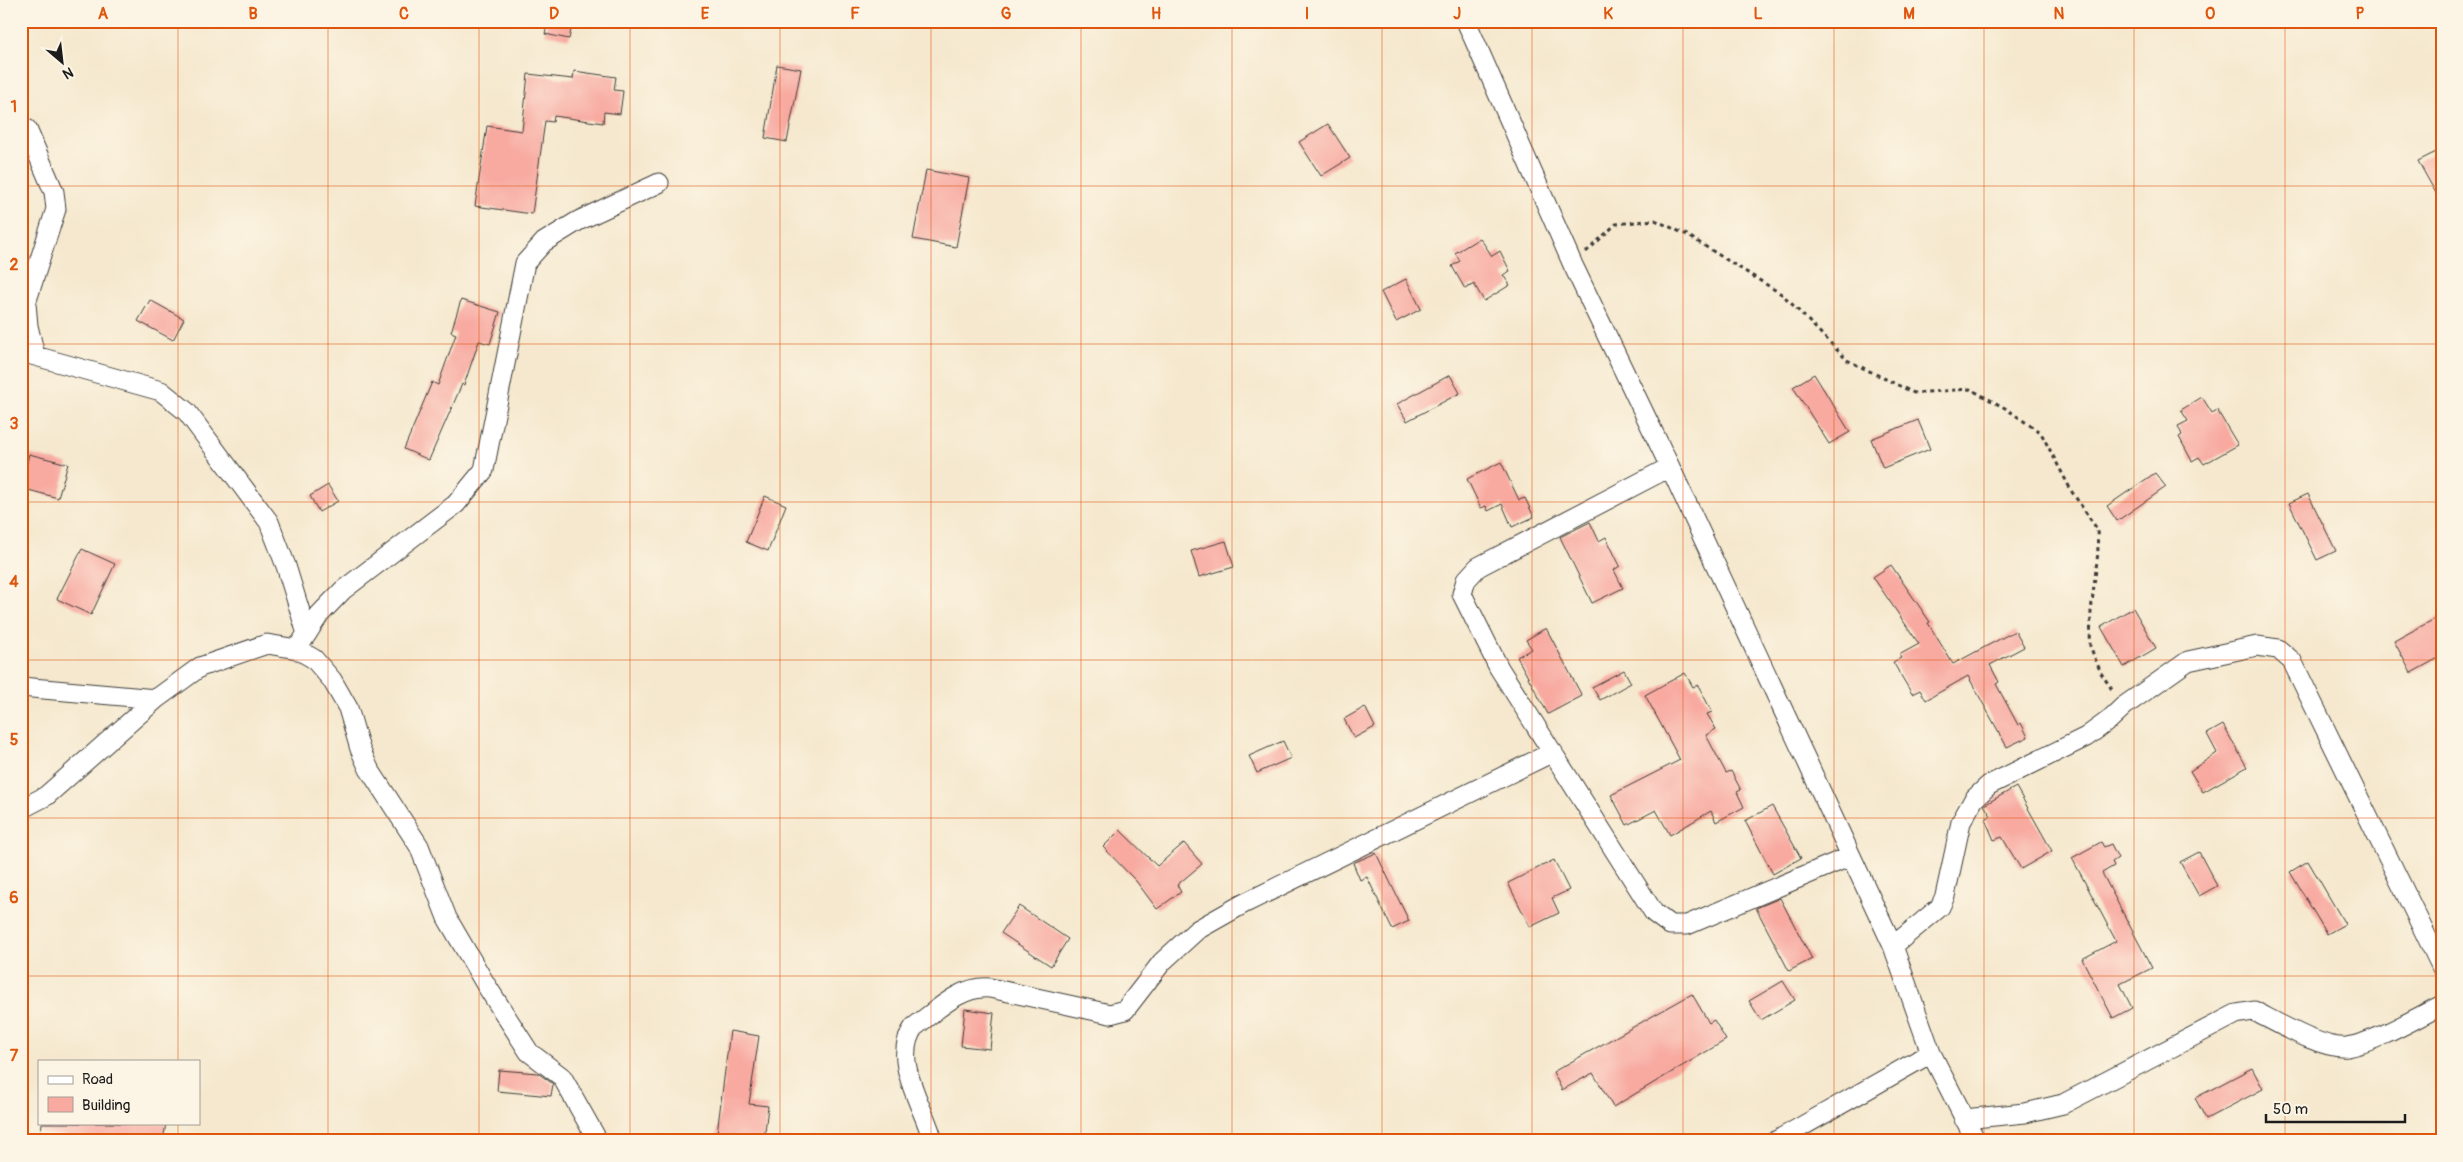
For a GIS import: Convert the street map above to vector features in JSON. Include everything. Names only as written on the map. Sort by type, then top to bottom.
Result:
[{"type":"street","points":[[1466,21],[1573,265],[1670,467],[1893,946],[1930,1053],[1976,1141]]},
{"type":"street","points":[[27,129],[54,192],[56,208],[26,303],[28,353],[161,391],[187,412],[269,522],[286,566],[296,602],[302,642],[314,660],[332,680],[348,708],[360,750],[369,769],[419,846],[447,918],[486,985],[529,1052],[562,1077],[587,1118],[598,1141]]},
{"type":"street","points":[[302,642],[319,615],[343,590],[456,504],[484,470],[525,263],[544,242],[578,221],[659,183]]},
{"type":"street","points":[[1670,467],[1478,567],[1466,580],[1462,594],[1499,668],[1654,913],[1670,924],[1687,925],[1851,856]]},
{"type":"street","points":[[21,810],[46,796],[156,699],[200,667],[232,654],[267,644],[302,642]]},
{"type":"street","points":[[1893,946],[1940,906],[1945,896],[1961,822],[1974,799],[1989,785],[2086,737],[2108,721],[2124,706],[2188,661],[2257,646],[2278,649],[2292,661],[2442,968]]},
{"type":"street","points":[[21,687],[156,699]]},
{"type":"street","points":[[933,1141],[926,1118],[906,1070],[904,1047],[908,1036],[914,1028],[965,990],[979,987],[990,988],[1110,1014],[1125,1010],[1162,962],[1197,930],[1243,904],[1553,752]]},
{"type":"street","points":[[1964,1119],[2025,1113],[2063,1104],[2186,1039],[2241,1013],[2254,1011],[2319,1042],[2346,1047],[2376,1037],[2442,1005]]},
{"type":"street","points":[[1776,1141],[1930,1053]]},
{"type":"street","points":[[587,1118],[608,1141]]},
{"type":"path","points":[[1573,265],[1616,224],[1655,220],[1687,235],[1783,295],[1846,360],[1914,393],[1970,389],[2005,408],[2041,433],[2072,492],[2096,529],[2098,552],[2091,611],[2090,646],[2101,673],[2124,706]]},
{"type":"building","points":[[548,21],[573,21],[569,39],[545,34]]},
{"type":"building","points":[[777,65],[801,69],[787,142],[765,138]]},
{"type":"building","points":[[574,71],[616,77],[614,90],[623,91],[620,114],[604,112],[603,123],[554,116],[553,122],[545,121],[532,214],[475,206],[487,126],[522,131],[528,74],[573,79]]},
{"type":"building","points":[[1328,124],[1350,158],[1321,176],[1299,142]]},
{"type":"building","points":[[2442,149],[2442,204],[2418,161]]},
{"type":"building","points":[[926,170],[969,178],[956,247],[913,239]]},
{"type":"building","points":[[1480,238],[1492,256],[1500,251],[1510,271],[1503,275],[1510,285],[1484,301],[1474,284],[1465,289],[1452,266],[1460,261],[1455,253]]},
{"type":"building","points":[[1406,279],[1421,309],[1396,322],[1381,292]]},
{"type":"building","points":[[150,300],[184,319],[173,340],[138,321]]},
{"type":"building","points":[[461,300],[500,312],[490,344],[479,341],[464,385],[462,384],[429,460],[404,449],[432,382],[438,385],[456,334],[451,332]]},
{"type":"building","points":[[1814,374],[1850,432],[1829,444],[1793,387]]},
{"type":"building","points":[[1450,375],[1460,393],[1407,421],[1397,404]]},
{"type":"building","points":[[2202,397],[2212,413],[2217,410],[2238,445],[2204,464],[2199,457],[2192,461],[2179,437],[2182,435],[2178,426],[2188,421],[2181,410]]},
{"type":"building","points":[[1918,420],[1930,449],[1883,468],[1871,439]]},
{"type":"building","points":[[29,454],[68,464],[58,498],[21,488]]},
{"type":"building","points":[[1501,462],[1519,500],[1525,498],[1534,517],[1512,527],[1502,504],[1488,511],[1486,506],[1481,508],[1467,479]]},
{"type":"building","points":[[2155,473],[2166,487],[2117,521],[2107,506]]},
{"type":"building","points":[[328,485],[338,501],[319,512],[310,496]]},
{"type":"building","points":[[2308,494],[2336,551],[2317,560],[2289,503]]},
{"type":"building","points":[[765,496],[786,505],[768,551],[746,542]]},
{"type":"building","points":[[1590,522],[1599,541],[1606,537],[1620,566],[1614,570],[1623,588],[1592,603],[1560,537]]},
{"type":"building","points":[[1226,541],[1234,567],[1199,577],[1191,551]]},
{"type":"building","points":[[82,549],[115,564],[91,615],[57,599]]},
{"type":"building","points":[[1891,565],[1930,622],[1928,623],[1953,664],[2015,631],[2024,647],[1990,665],[1999,682],[1996,684],[2018,725],[2021,723],[2028,737],[2007,747],[1968,676],[1926,700],[1920,690],[1912,694],[1893,662],[1901,658],[1899,655],[1919,644],[1873,577]]},
{"type":"building","points":[[2133,608],[2156,648],[2124,667],[2101,627]]},
{"type":"building","points":[[2442,615],[2442,656],[2411,673],[2394,641]]},
{"type":"building","points":[[1546,628],[1582,696],[1548,714],[1517,657],[1532,649],[1526,640]]},
{"type":"building","points":[[1624,670],[1631,683],[1600,700],[1592,687]]},
{"type":"building","points":[[1685,673],[1693,687],[1698,685],[1712,712],[1707,714],[1716,729],[1706,735],[1726,773],[1731,771],[1741,790],[1737,792],[1744,807],[1716,822],[1711,811],[1670,835],[1656,810],[1627,825],[1611,795],[1680,760],[1645,695]]},
{"type":"building","points":[[1365,707],[1375,727],[1354,738],[1344,719]]},
{"type":"building","points":[[2223,725],[2247,767],[2203,792],[2190,771],[2217,753],[2207,734]]},
{"type":"building","points":[[1283,741],[1291,758],[1257,773],[1249,756]]},
{"type":"building","points":[[2016,787],[2052,851],[2021,869],[2002,837],[1994,840],[1985,819],[1991,816],[1984,805]]},
{"type":"building","points":[[1772,806],[1801,858],[1773,874],[1745,821]]},
{"type":"building","points":[[1120,830],[1157,866],[1184,843],[1202,864],[1177,885],[1181,892],[1157,909],[1136,881],[1103,847]]},
{"type":"building","points":[[2101,842],[2104,847],[2111,844],[2118,858],[2112,862],[2114,866],[2102,873],[2152,968],[2120,984],[2132,1008],[2113,1018],[2082,959],[2116,941],[2072,858]]},
{"type":"building","points":[[2199,852],[2217,886],[2199,896],[2180,862]]},
{"type":"building","points":[[1376,853],[1409,921],[1392,929],[1367,877],[1360,880],[1353,863]]},
{"type":"building","points":[[1554,860],[1569,890],[1552,898],[1559,913],[1530,927],[1508,883]]},
{"type":"building","points":[[2308,861],[2345,924],[2327,934],[2290,872]]},
{"type":"building","points":[[1780,898],[1812,959],[1789,971],[1756,908]]},
{"type":"building","points":[[1019,906],[1068,939],[1051,966],[1001,933]]},
{"type":"building","points":[[1783,981],[1795,1000],[1761,1020],[1749,1001]]},
{"type":"building","points":[[1692,994],[1709,1023],[1714,1020],[1726,1040],[1613,1107],[1593,1073],[1562,1090],[1553,1072]]},
{"type":"building","points":[[965,1009],[994,1013],[990,1049],[961,1046]]},
{"type":"building","points":[[730,1031],[759,1036],[749,1104],[768,1106],[764,1141],[716,1141]]},
{"type":"building","points":[[2252,1068],[2263,1089],[2206,1119],[2195,1098]]},
{"type":"building","points":[[499,1070],[538,1073],[553,1084],[551,1096],[497,1091]]},
{"type":"building","points":[[42,1124],[166,1124],[163,1141],[103,1141],[41,1133]]}]
